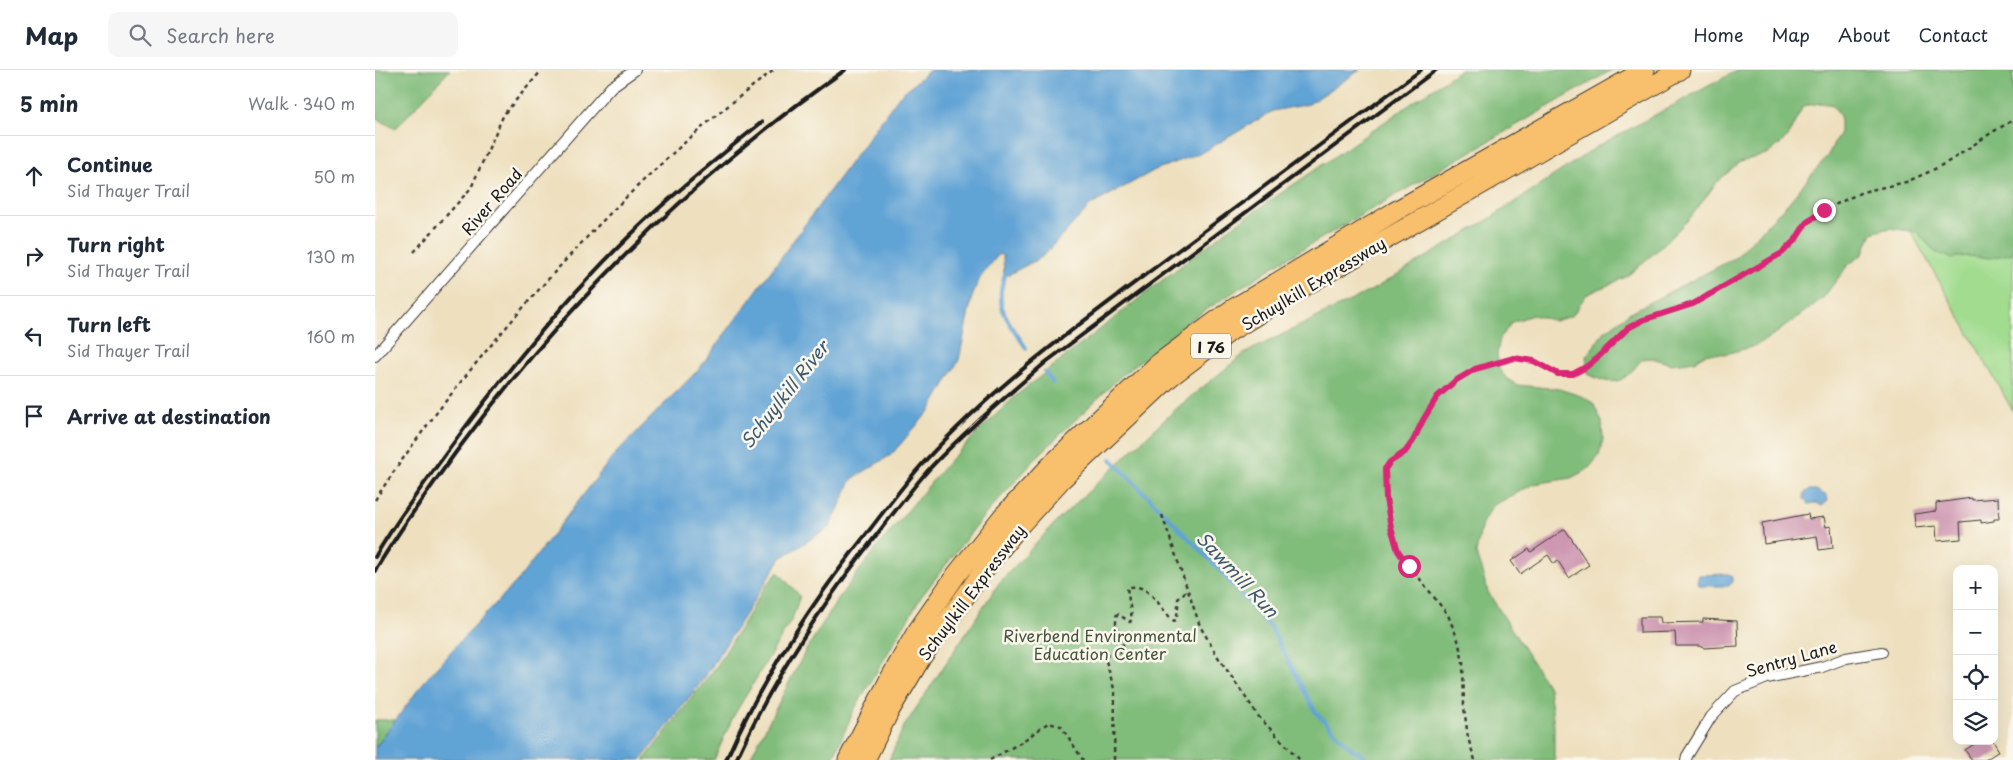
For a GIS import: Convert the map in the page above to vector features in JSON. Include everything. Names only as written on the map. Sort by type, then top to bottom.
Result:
[{"type":"highway","name":"Schuylkill Expressway","points":[[848,760],[911,641],[956,575],[1003,516],[1107,411],[1158,364],[1231,310],[1394,212],[1645,70]]},
{"type":"highway","name":"Schuylkill Expressway","points":[[865,760],[890,710],[921,658],[989,563],[1062,479],[1169,378],[1232,330],[1303,287],[1680,70]]},
{"type":"street","name":"River Road","points":[[375,356],[611,87],[635,70]]},
{"type":"street","name":"Sentry Lane","points":[[1686,760],[1711,717],[1735,691],[1767,678],[1822,667],[1846,658],[1882,652]]},
{"type":"path","points":[[414,252],[471,188],[504,114],[542,70]]},
{"type":"path","points":[[375,500],[449,395],[580,244],[626,196],[681,144],[774,70]]},
{"type":"path","points":[[1475,760],[1468,738],[1464,707],[1463,662],[1458,640],[1449,615],[1398,551],[1391,527],[1385,491],[1385,469],[1390,462],[1405,452],[1413,441],[1437,397],[1455,381],[1475,369],[1514,358],[1534,361],[1558,374],[1573,374],[1586,367],[1598,357],[1628,328],[1643,320],[1693,304],[1782,253],[1796,239],[1806,223],[1824,210],[1862,192],[1906,182],[1931,171],[2013,120]]},
{"type":"path","points":[[1162,515],[1200,626],[1218,657],[1259,717],[1300,760]]},
{"type":"path","points":[[1114,760],[1115,692],[1106,661],[1108,653],[1119,653],[1124,648],[1116,626],[1117,614],[1130,622],[1133,619],[1127,588],[1132,586],[1141,588],[1160,603],[1174,621],[1177,620],[1178,599],[1188,589]]},
{"type":"path","points":[[990,760],[1020,743],[1048,723],[1061,726],[1081,754],[1083,760]]},
{"type":"green space","points":[[375,70],[450,70],[395,129],[375,117]]},
{"type":"green space","points":[[1460,70],[1612,70],[1282,261],[1195,317],[1121,376],[1040,454],[983,517],[921,597],[854,710],[832,760],[749,760],[806,650],[840,596],[882,541],[951,459],[1013,398],[1226,231]]},
{"type":"green space","name":"Riverbend Environmental Education Center","points":[[1738,70],[2013,70],[2013,253],[1991,258],[1967,256],[1951,258],[1935,252],[1917,232],[1889,228],[1872,233],[1863,254],[1848,265],[1823,298],[1775,334],[1755,346],[1725,354],[1708,353],[1694,361],[1681,363],[1671,364],[1652,358],[1642,359],[1624,378],[1618,381],[1605,381],[1588,374],[1586,357],[1604,332],[1629,313],[1735,258],[1789,202],[1828,155],[1840,132],[1840,116],[1833,105],[1821,103],[1803,106],[1787,138],[1769,153],[1740,162],[1717,182],[1690,218],[1660,248],[1626,277],[1586,295],[1572,316],[1555,321],[1533,315],[1512,322],[1500,338],[1497,354],[1499,369],[1507,379],[1517,385],[1559,389],[1581,396],[1593,403],[1602,422],[1603,439],[1599,456],[1588,469],[1571,478],[1534,484],[1494,505],[1482,523],[1476,553],[1488,592],[1549,688],[1554,725],[1554,756],[1556,760],[889,760],[903,728],[999,583],[1056,522],[1177,408],[1245,353],[1372,290],[1489,219],[1598,146]]},
{"type":"green space","points":[[1819,70],[2013,70],[2013,411]]},
{"type":"green space","points":[[778,572],[800,596],[792,619],[733,717],[714,760],[644,760],[718,664],[765,587]]},
{"type":"green space","points":[[375,720],[396,720],[375,748]]},
{"type":"water","name":"Schuylkill River","points":[[930,70],[1360,70],[1309,104],[1273,111],[1205,151],[1155,170],[1091,205],[1042,257],[1004,277],[1003,256],[999,254],[980,278],[972,297],[959,360],[931,409],[891,455],[852,479],[830,527],[781,558],[705,677],[641,760],[375,760],[375,748],[423,683],[518,580],[614,455],[700,368],[899,96]]},
{"type":"water","points":[[1809,490],[1816,490],[1827,496],[1828,501],[1822,506],[1816,503],[1808,504],[1804,500],[1804,493]]},
{"type":"water","points":[[1729,574],[1732,577],[1732,583],[1729,586],[1701,586],[1697,583],[1699,575]]},
{"type":"building","points":[[1972,498],[1972,500],[1998,498],[1999,519],[1981,523],[1981,520],[1960,522],[1961,539],[1937,541],[1936,526],[1915,528],[1914,514],[1936,511],[1936,503]]},
{"type":"building","points":[[1808,514],[1809,519],[1824,517],[1826,527],[1831,526],[1833,548],[1819,550],[1817,536],[1764,544],[1762,523]]},
{"type":"building","points":[[1565,529],[1589,565],[1569,578],[1558,561],[1554,564],[1548,555],[1520,574],[1511,561],[1529,549],[1531,552]]},
{"type":"building","points":[[1640,617],[1660,617],[1661,623],[1703,622],[1703,619],[1737,621],[1738,646],[1704,648],[1700,646],[1676,646],[1675,632],[1640,633]]},
{"type":"building","points":[[1973,745],[1995,745],[1999,751],[1985,760],[1972,760],[1965,750]]},
{"type":"waterway","name":"Sawmill Run","points":[[1005,275],[1001,296],[1004,313],[1026,348]]},
{"type":"waterway","name":"Sawmill Run","points":[[1045,372],[1053,383]]},
{"type":"waterway","name":"Sawmill Run","points":[[1111,459],[1210,560],[1271,628],[1316,713],[1352,749],[1370,760]]},
{"type":"railway","points":[[375,571],[456,452],[498,397],[587,294],[684,198],[789,111],[845,70]]},
{"type":"railway","points":[[726,760],[773,668],[829,582],[903,486],[951,434],[1040,355],[1421,70]]},
{"type":"railway","points":[[736,760],[784,669],[820,612],[905,498],[924,475],[959,439],[1046,362],[1436,70]]},
{"type":"railway","points":[[375,557],[392,529],[474,416],[522,354],[574,293],[658,209],[762,122]]},
{"type":"route","points":[[1409,566],[1398,551],[1391,527],[1386,499],[1385,469],[1390,462],[1405,452],[1437,397],[1455,381],[1475,369],[1494,362],[1514,358],[1534,361],[1558,374],[1573,374],[1586,367],[1598,357],[1610,343],[1628,328],[1643,320],[1693,304],[1782,253],[1796,239],[1806,223],[1824,210]]}]
